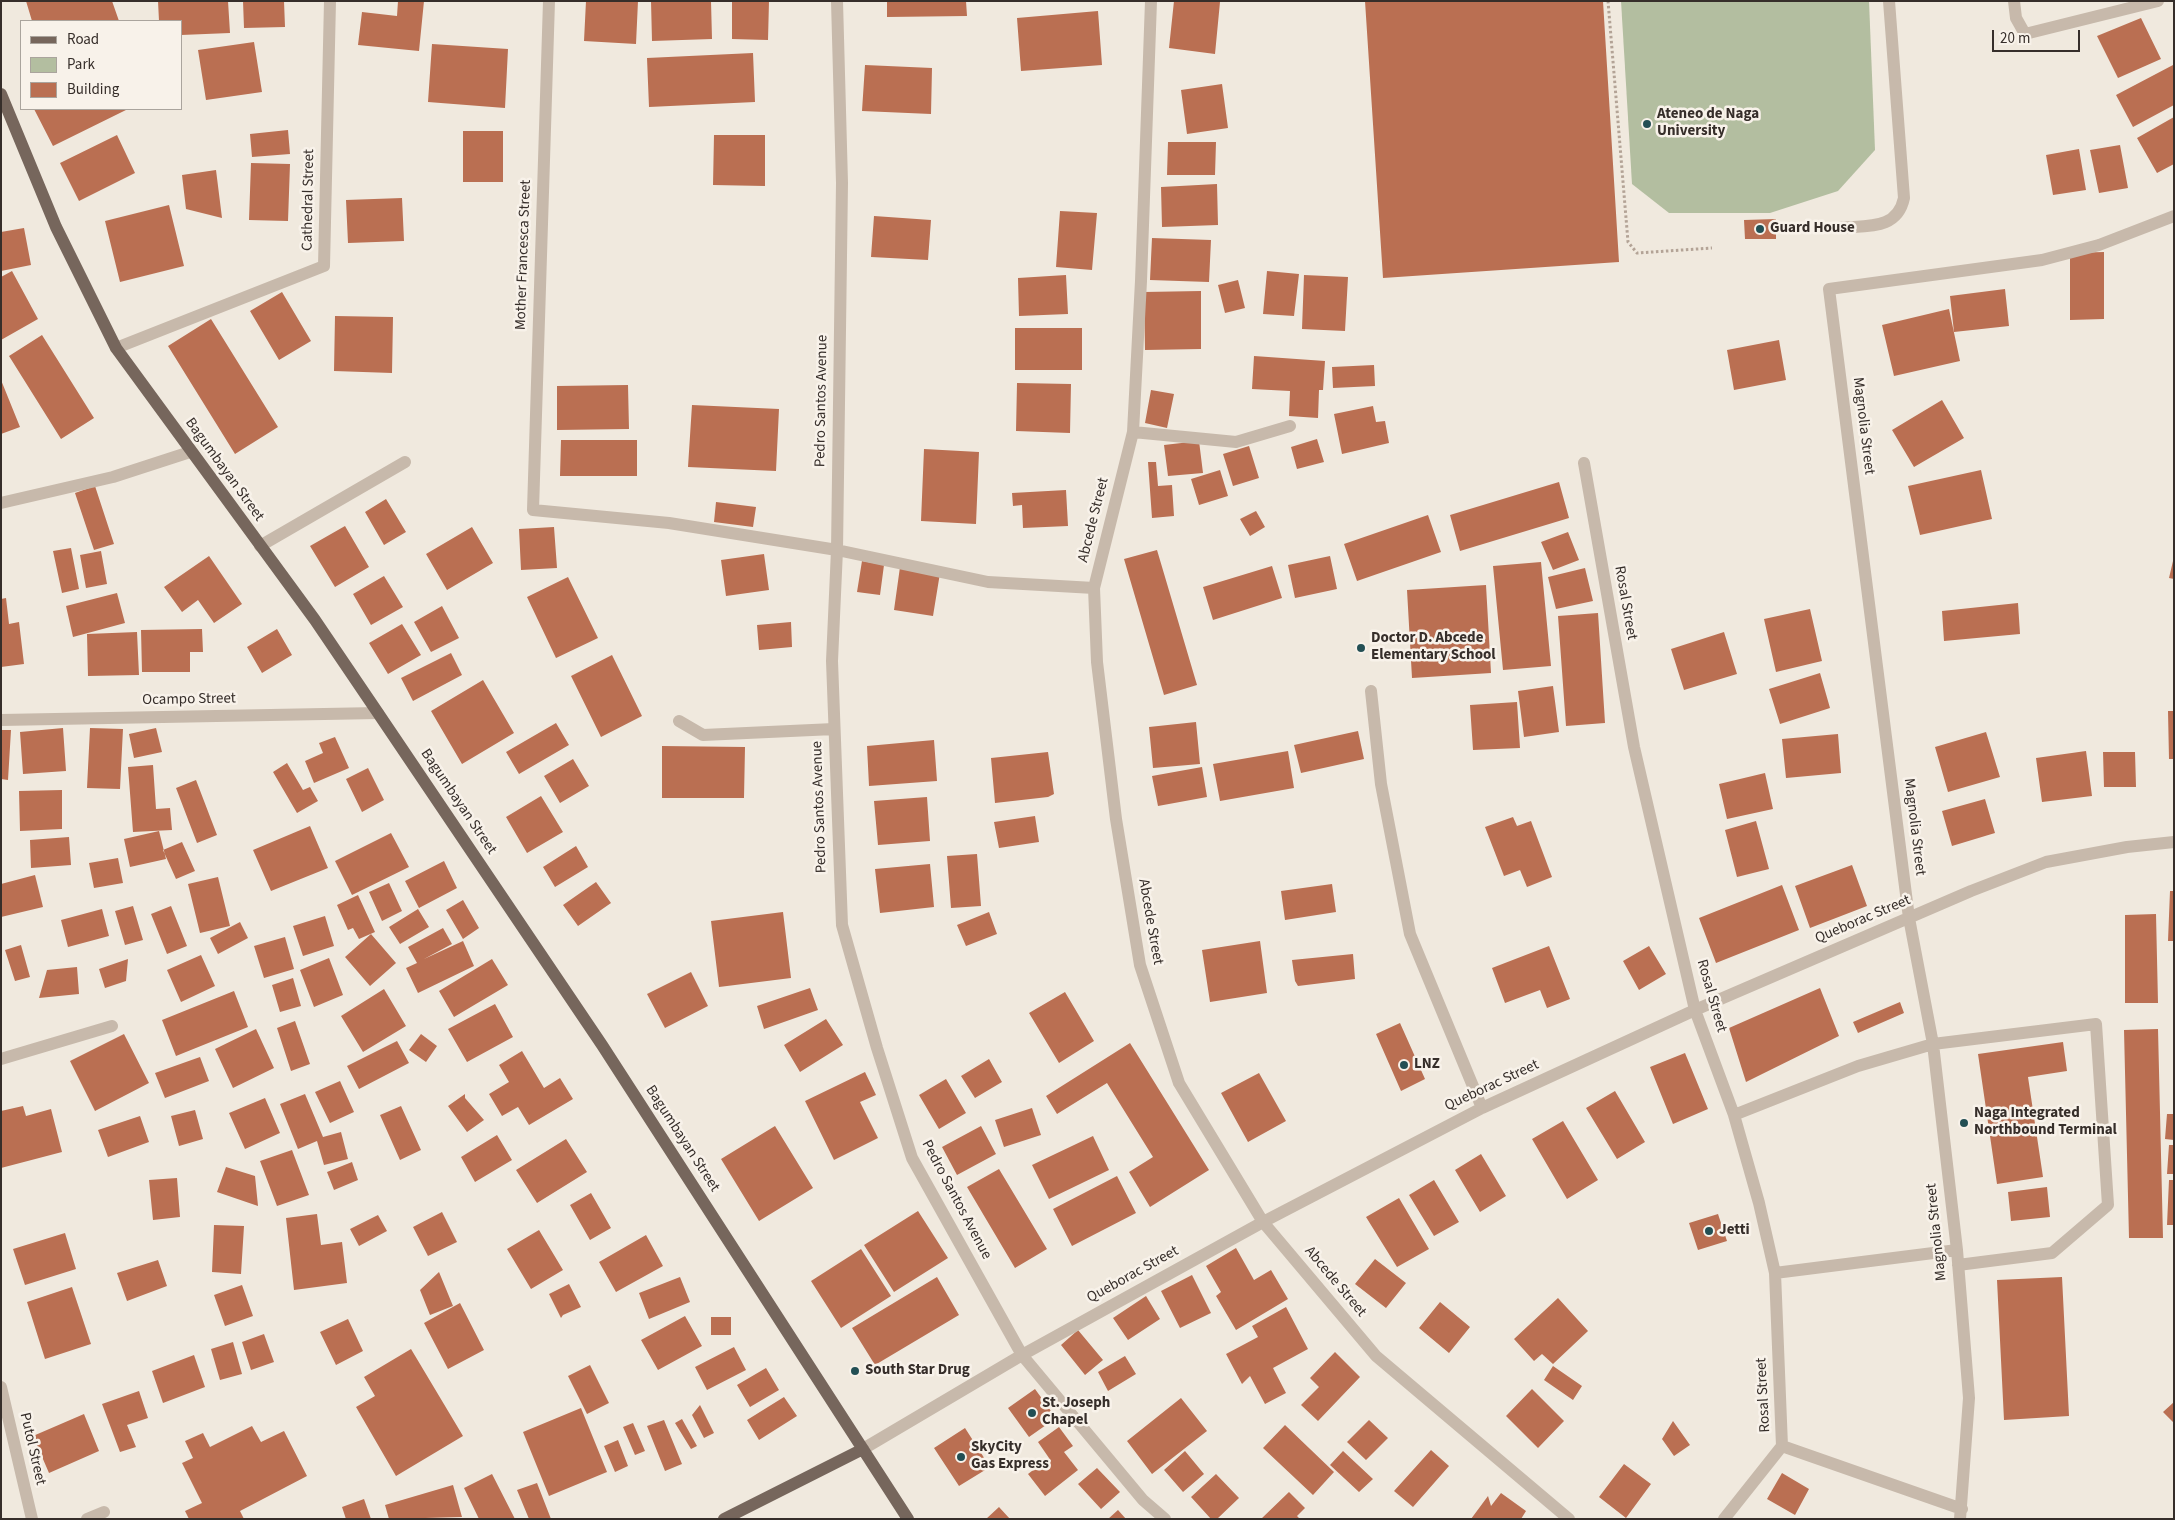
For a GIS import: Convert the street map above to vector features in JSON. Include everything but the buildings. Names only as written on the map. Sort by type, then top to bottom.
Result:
[{"type":"main road","name":"Bagumbayan Street","points":[[1,94],[56,227],[116,348],[190,452],[315,620],[378,713],[602,1045],[908,1519]]},
{"type":"main road","points":[[724,1519],[863,1449]]},
{"type":"street","name":"Cathedral Street","points":[[116,348],[324,266],[330,1]]},
{"type":"street","name":"Mother Francesca Street","points":[[549,1],[533,510],[669,523],[837,550]]},
{"type":"street","name":"Pedro Santos Avenue","points":[[837,1],[842,184],[837,550],[832,661],[842,925],[876,1048],[912,1158],[1022,1355],[1142,1500],[1165,1519]]},
{"type":"street","name":"Abcede Street","points":[[1151,1],[1133,432],[1094,588],[1097,662],[1116,819],[1140,964],[1179,1083],[1262,1222],[1376,1356],[1569,1519]]},
{"type":"street","points":[[1838,228],[1882,224],[1893,220],[1901,211],[1904,198],[1889,1]]},
{"type":"street","points":[[2014,1],[2016,18],[2025,34],[2158,1]]},
{"type":"street","name":"Magnolia Street","points":[[1961,1514],[1969,1398],[1957,1250],[1933,1044],[1909,918],[1829,289],[2042,260],[2099,245],[2174,216]]},
{"type":"street","points":[[1133,432],[1236,442],[1290,426]]},
{"type":"street","points":[[1,503],[113,477],[190,452]]},
{"type":"street","points":[[260,546],[405,462]]},
{"type":"street","name":"Rosal Street","points":[[1584,463],[1634,747],[1695,1010],[1734,1115],[1759,1203],[1774,1273],[1782,1446],[1724,1519]]},
{"type":"street","points":[[837,550],[988,582],[1094,588]]},
{"type":"street","points":[[1371,691],[1381,784],[1410,934],[1482,1108]]},
{"type":"street","name":"Ocampo Street","points":[[1,720],[378,713]]},
{"type":"street","points":[[680,721],[703,735],[834,729]]},
{"type":"street","name":"Queborac Street","points":[[863,1449],[1022,1355],[1262,1222],[1482,1108],[1695,1010],[1909,918],[2046,862],[2127,847],[2174,842]]},
{"type":"street","points":[[1734,1115],[1858,1066],[1933,1044],[2096,1024],[2108,1204],[2052,1253],[1958,1265]]},
{"type":"street","points":[[1,1060],[112,1026]]},
{"type":"street","points":[[1774,1273],[1957,1250]]},
{"type":"street","name":"Putol Street","points":[[1,1387],[32,1519]]},
{"type":"street","points":[[1782,1446],[1961,1514]]},
{"type":"street","points":[[87,1519],[104,1512]]},
{"type":"path","points":[[1608,1],[1628,242],[1637,252],[1712,248]]},
{"type":"green space","points":[[1621,1],[1869,1],[1875,150],[1838,191],[1770,213],[1669,213],[1632,184]]},
{"type":"place","name":"Ateneo de Naga University","points":[[1647,124]]},
{"type":"place","name":"Guard House","points":[[1760,229]]},
{"type":"place","name":"Doctor D. Abcede Elementary School","points":[[1361,648]]},
{"type":"place","name":"LNZ","points":[[1404,1065]]},
{"type":"place","name":"Naga Integrated Northbound Terminal","points":[[1964,1123]]},
{"type":"place","name":"Jetti","points":[[1709,1231]]},
{"type":"place","name":"South Star Drug","points":[[855,1371]]},
{"type":"place","name":"St. Joseph Chapel","points":[[1032,1413]]},
{"type":"place","name":"SkyCity Gas Express","points":[[961,1457]]}]
